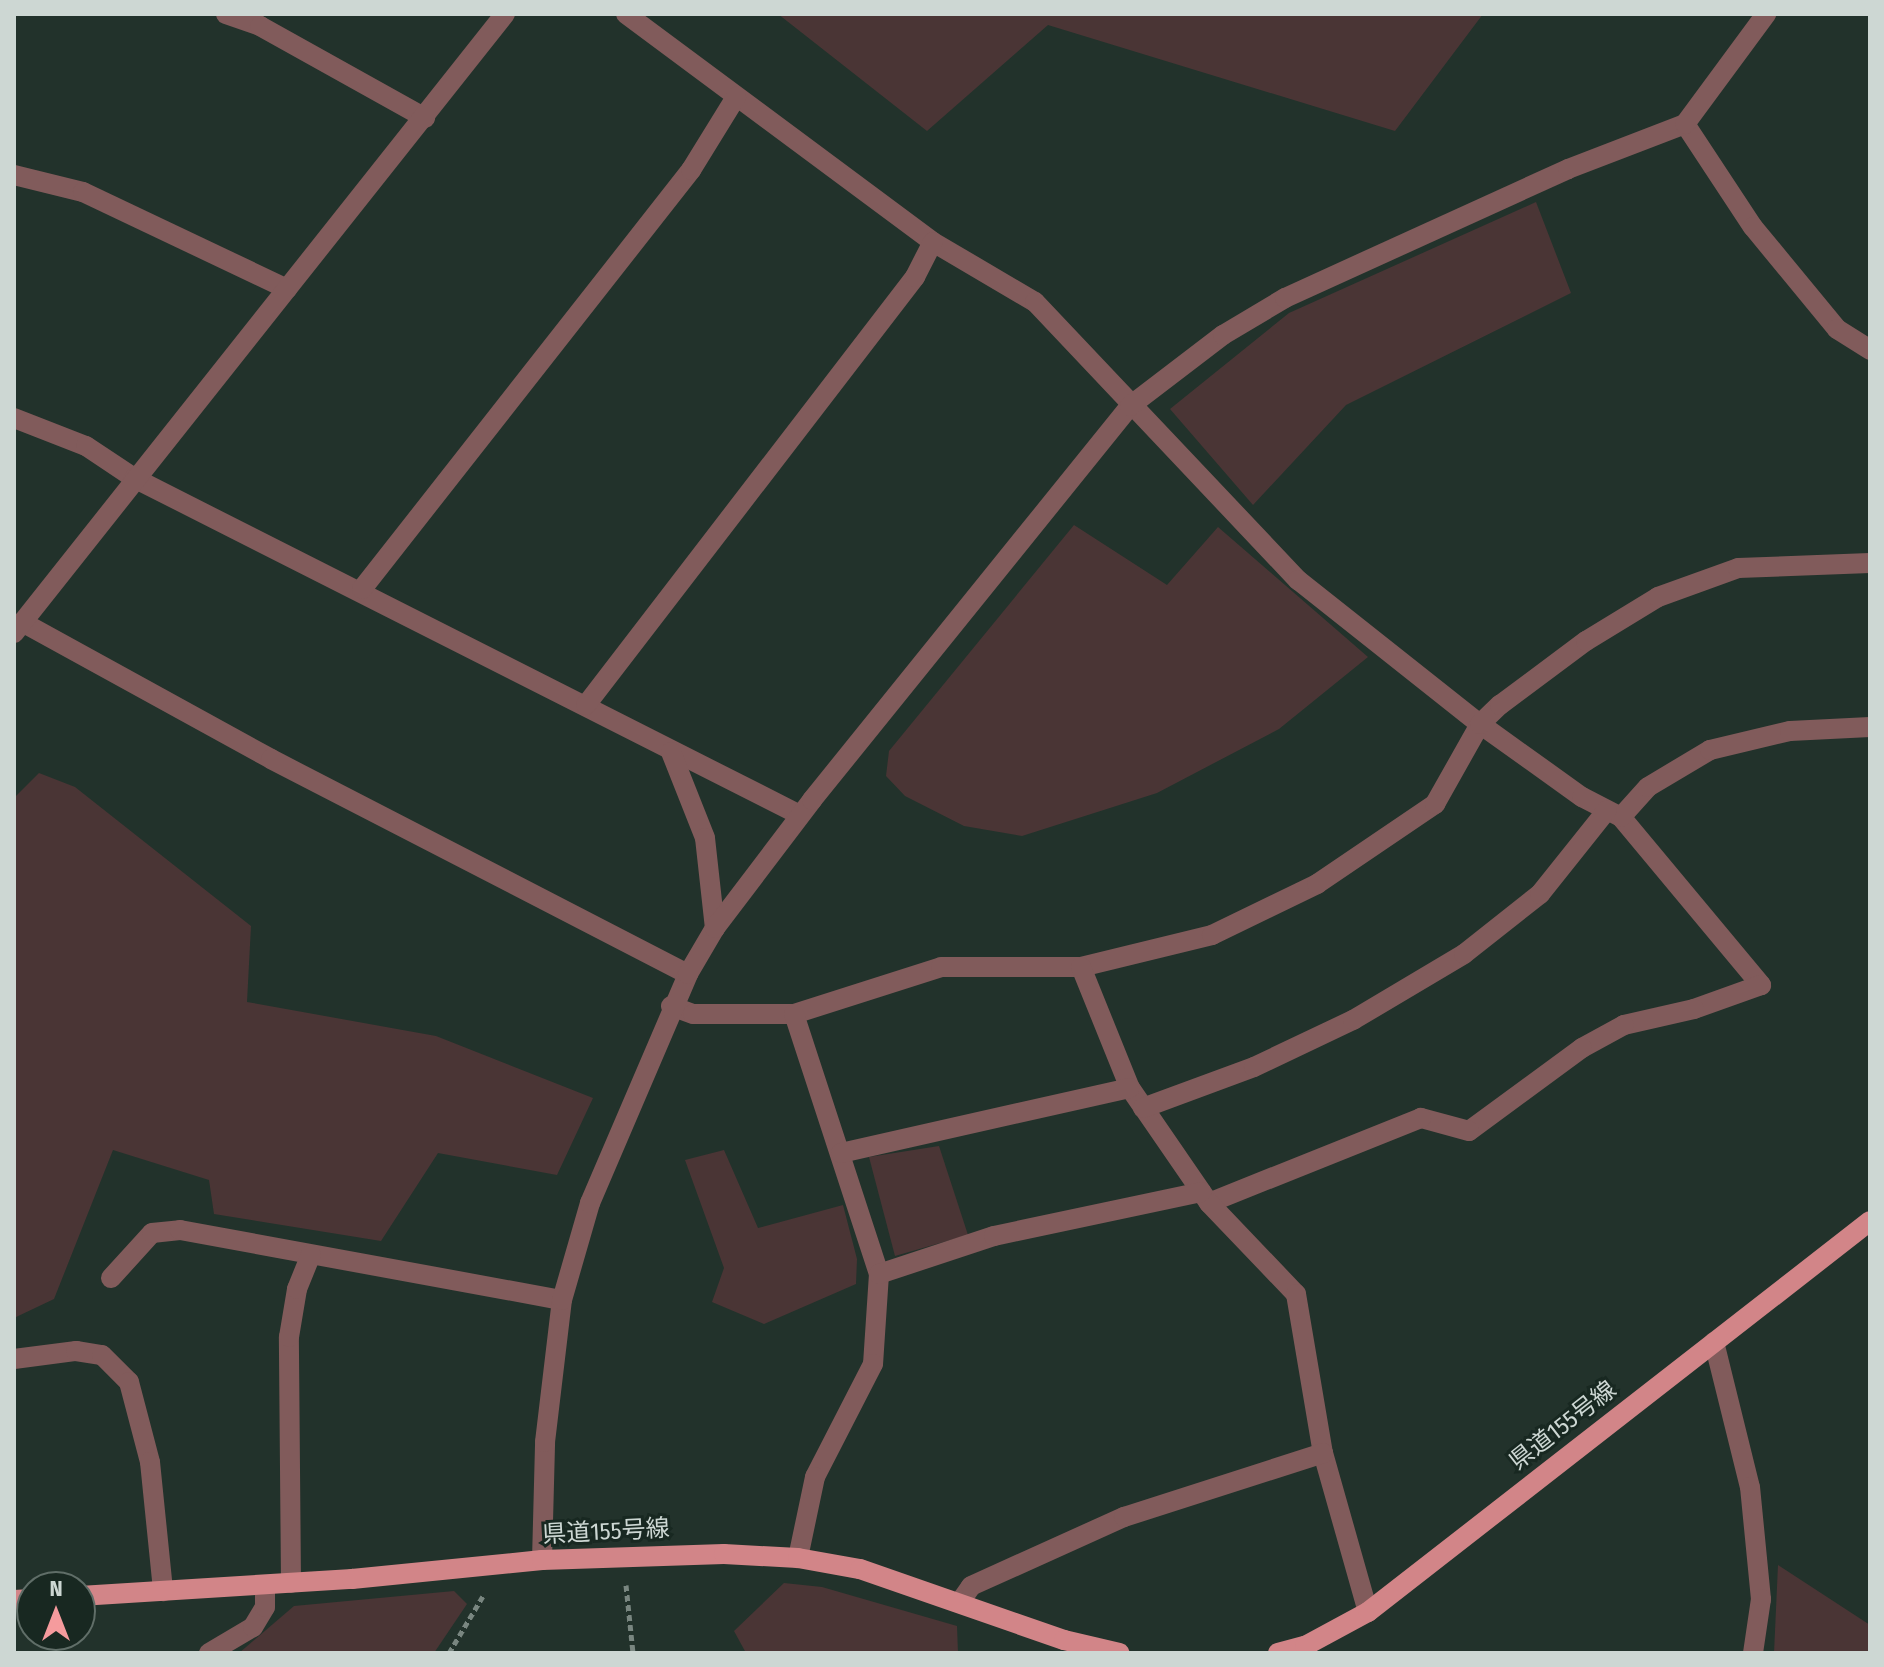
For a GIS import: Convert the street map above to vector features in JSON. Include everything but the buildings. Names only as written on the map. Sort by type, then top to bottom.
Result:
[{"type":"main road","name":"県道155号線","points":[[1278,1653],[1305,1646],[1368,1612],[1870,1221]]},
{"type":"main road","name":"県道155号線","points":[[96,1595],[291,1583],[542,1560],[623,1556],[798,1558],[860,1569],[1064,1640],[1120,1653]]},
{"type":"street","points":[[226,14],[260,26],[425,118]]},
{"type":"street","points":[[505,14],[18,628],[688,974]]},
{"type":"street","points":[[626,14],[933,242],[1035,302],[1087,353],[1130,406],[1298,580],[1480,724],[1614,814],[1734,959],[1761,985],[1694,1009],[1624,1025],[1582,1048],[1469,1131],[1421,1118],[1205,1197],[994,1236],[879,1274]]},
{"type":"street","points":[[542,1560],[545,1442],[562,1300],[590,1203],[671,1006],[688,974],[715,928],[800,815],[1130,406],[1223,335],[1285,298],[1568,169],[1685,124],[1766,14]]},
{"type":"street","points":[[362,589],[691,170],[736,97]]},
{"type":"street","points":[[1685,124],[1753,227],[1837,329],[1870,350]]},
{"type":"street","points":[[14,175],[83,192],[287,289]]},
{"type":"street","points":[[586,705],[915,277],[933,242]]},
{"type":"street","points":[[14,418],[86,446],[134,478],[362,589],[671,752],[800,815]]},
{"type":"street","points":[[671,1006],[693,1014],[794,1014],[898,977],[941,967],[1081,967],[1212,935],[1317,884],[1435,804],[1480,724],[1586,641],[1658,597],[1738,568],[1870,563]]},
{"type":"street","points":[[1143,1108],[1254,1067],[1353,1020],[1464,954],[1540,894],[1614,814],[1648,787],[1710,750],[1790,731],[1870,727]]},
{"type":"street","points":[[671,752],[705,838],[715,928]]},
{"type":"street","points":[[1081,967],[1130,1088],[1143,1108],[1205,1197],[1296,1294],[1323,1453],[1368,1612]]},
{"type":"street","points":[[794,1014],[879,1274],[873,1364],[815,1477],[798,1558]]},
{"type":"street","points":[[841,1153],[1130,1088]]},
{"type":"street","points":[[111,1278],[152,1233],[163,1229],[562,1300]]},
{"type":"street","points":[[291,1583],[289,1337],[297,1289],[311,1255]]},
{"type":"street","points":[[1714,1342],[1750,1487],[1761,1599],[1753,1653]]},
{"type":"street","points":[[14,1359],[76,1351],[102,1355],[129,1382],[150,1462],[163,1591]]},
{"type":"street","points":[[960,1602],[971,1586],[1124,1517],[1323,1453]]},
{"type":"street","points":[[209,1653],[253,1627],[265,1607],[265,1585]]},
{"type":"path","points":[[623,1556],[633,1653]]},
{"type":"path","points":[[449,1653],[483,1603],[484,1567]]},
{"type":"shaded area","points":[[778,14],[1483,14],[1395,131],[1048,25],[927,131]]},
{"type":"shaded area","points":[[1536,202],[1571,293],[1346,405],[1253,505],[1170,409],[1289,313]]},
{"type":"shaded area","points":[[1074,525],[1167,585],[1218,527],[1368,657],[1279,729],[1157,793],[1022,836],[964,826],[905,796],[886,776],[889,751]]},
{"type":"shaded area","points":[[39,773],[75,787],[251,926],[247,1002],[436,1036],[593,1098],[557,1175],[438,1153],[381,1241],[214,1214],[209,1180],[113,1150],[54,1299],[14,1318],[14,798]]},
{"type":"shaded area","points":[[939,1146],[968,1235],[895,1256],[869,1157]]},
{"type":"shaded area","points":[[724,1150],[758,1228],[843,1205],[857,1259],[856,1284],[764,1324],[712,1302],[724,1268],[685,1160]]},
{"type":"shaded area","points":[[1778,1565],[1870,1625],[1870,1653],[1774,1653]]},
{"type":"shaded area","points":[[784,1583],[822,1587],[957,1626],[958,1653],[746,1653],[734,1631]]},
{"type":"shaded area","points":[[454,1591],[467,1604],[434,1653],[239,1653],[294,1606]]}]
